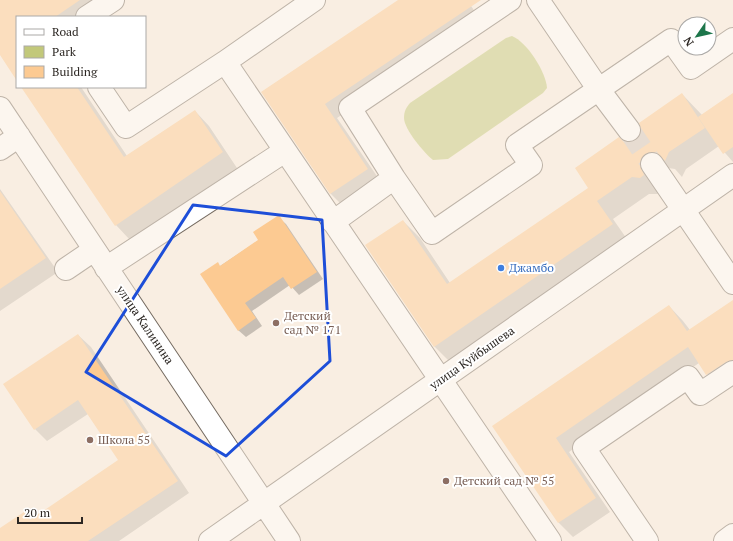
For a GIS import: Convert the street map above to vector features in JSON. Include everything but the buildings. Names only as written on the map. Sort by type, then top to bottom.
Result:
[{"type":"street","points":[[89,16],[113,0]]},
{"type":"street","points":[[100,88],[126,127],[225,62],[314,0]]},
{"type":"street","points":[[510,0],[350,108],[394,178],[432,233],[530,165],[517,144],[671,40],[691,68],[733,39]]},
{"type":"street","points":[[538,0],[599,90],[629,130]]},
{"type":"street","points":[[225,62],[550,541]]},
{"type":"street","name":"улица Калинина","points":[[0,108],[289,541]]},
{"type":"street","points":[[0,149],[19,136]]},
{"type":"street","points":[[106,268],[285,151]]},
{"type":"street","points":[[652,164],[733,284]]},
{"type":"street","name":"улица Куйбышева","points":[[210,541],[441,380],[682,209],[733,175]]},
{"type":"street","points":[[333,222],[394,178]]},
{"type":"street","points":[[66,269],[94,250]]},
{"type":"street","points":[[647,541],[584,448],[688,376],[700,394],[733,372]]},
{"type":"street","points":[[725,541],[733,536]]},
{"type":"highlighted area","points":[[193,205],[322,220],[330,361],[226,456],[86,372]]},
{"type":"green space","points":[[512,36],[524,44],[535,58],[546,81],[547,88],[543,93],[448,159],[433,160],[420,147],[407,128],[404,118],[407,106],[506,38]]},
{"type":"tunnel","points":[[629,130],[652,164]]},
{"type":"place","name":"Джамбо","points":[[501,268]]},
{"type":"place","name":"Детский сад № 171","points":[[276,323]]},
{"type":"place","name":"Школа 55","points":[[90,440]]},
{"type":"place","name":"Детский сад № 55","points":[[446,481]]}]
